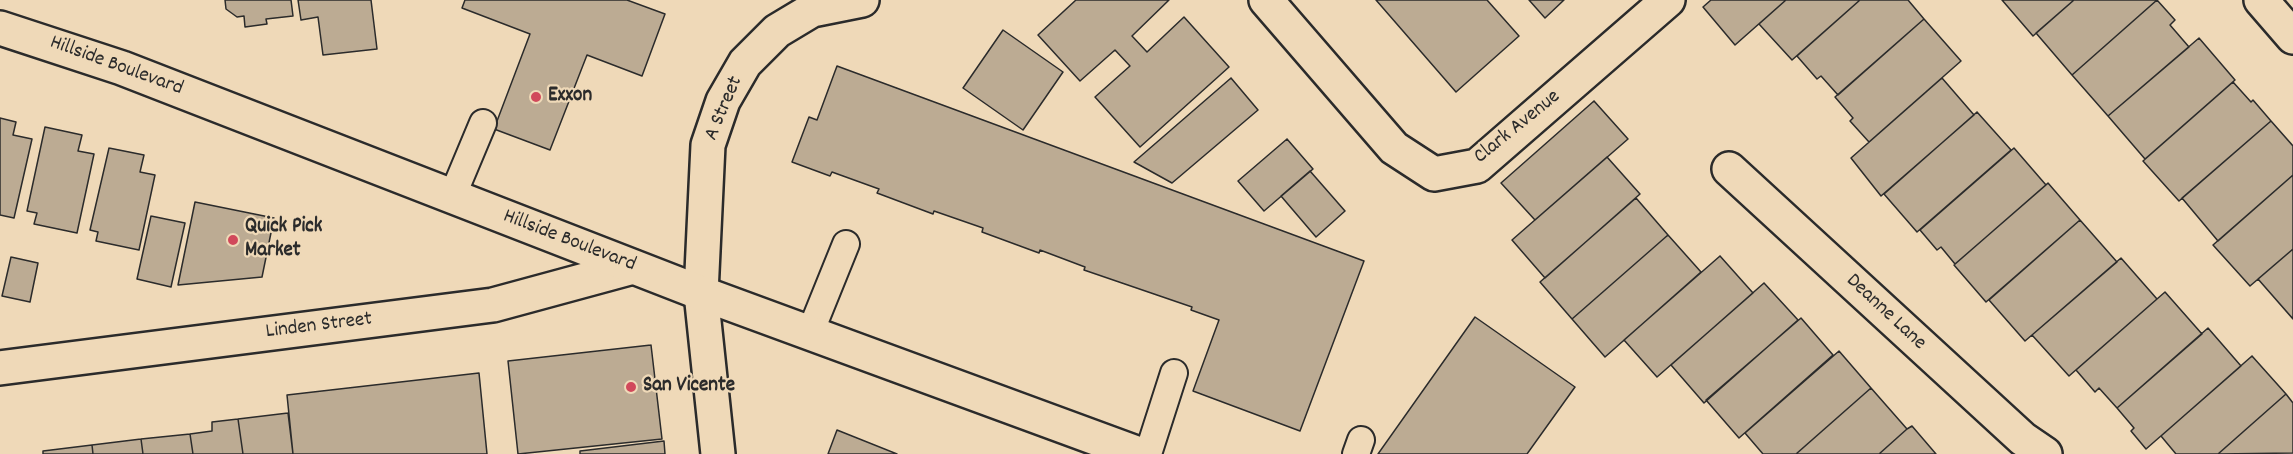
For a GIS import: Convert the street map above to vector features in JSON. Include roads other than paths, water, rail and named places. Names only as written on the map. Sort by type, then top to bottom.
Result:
[{"type":"street","name":"A Street","points":[[718,454],[701,293],[708,145],[723,101],[745,63],[777,32],[812,10],[862,0]]},
{"type":"street","name":"Clark Avenue","points":[[1266,0],[1394,148],[1434,174],[1477,166],[1668,0]]},
{"type":"street","points":[[2261,0],[2293,37]]},
{"type":"street","name":"Hillside Boulevard","points":[[0,28],[122,68],[701,293],[1139,454]]},
{"type":"street","name":"Deanne Lane","points":[[1729,169],[2023,440],[2045,454]]},
{"type":"street","name":"Linden Street","points":[[0,369],[493,305],[633,267]]},
{"type":"lane","points":[[452,197],[483,123]]},
{"type":"lane","points":[[810,333],[846,244]]},
{"type":"lane","points":[[1148,454],[1174,374]]},
{"type":"place","name":"Exxon","points":[[536,97]]},
{"type":"place","name":"Quick Pick Market","points":[[233,240]]},
{"type":"place","name":"San Vicente","points":[[631,387]]}]
